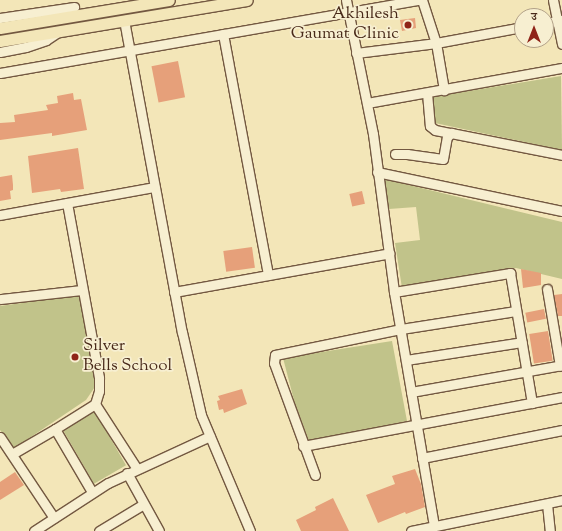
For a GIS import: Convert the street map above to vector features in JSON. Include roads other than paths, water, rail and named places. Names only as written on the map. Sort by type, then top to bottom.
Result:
[{"type":"main road","points":[[0,28],[19,20],[52,20],[74,8],[170,0]]},
{"type":"main road","points":[[0,40],[58,32],[247,0]]},
{"type":"street","points":[[346,0],[373,134],[394,292],[434,525]]},
{"type":"street","points":[[0,73],[420,0],[436,43],[444,90]]},
{"type":"street","points":[[553,0],[560,21],[562,44]]},
{"type":"street","points":[[0,18],[19,20],[74,8]]},
{"type":"street","points":[[124,20],[174,292],[201,415],[250,531]]},
{"type":"street","points":[[356,53],[436,43],[514,29]]},
{"type":"street","points":[[0,52],[26,47],[46,40],[58,32]]},
{"type":"street","points":[[223,34],[268,275]]},
{"type":"street","points":[[366,103],[562,68]]},
{"type":"street","points":[[427,93],[431,128],[562,155]]},
{"type":"street","points":[[395,154],[407,154],[443,159],[447,137],[451,133]]},
{"type":"street","points":[[377,172],[562,211]]},
{"type":"street","points":[[0,215],[154,187]]},
{"type":"street","points":[[12,454],[95,404],[99,390],[99,378],[67,203]]},
{"type":"street","points":[[174,292],[390,253]]},
{"type":"street","points":[[394,292],[510,273],[532,403]]},
{"type":"street","points":[[411,392],[561,365],[547,289]]},
{"type":"street","points":[[0,299],[82,290]]},
{"type":"street","points":[[315,475],[274,363],[275,355],[400,330],[516,310]]},
{"type":"street","points":[[406,360],[522,342]]},
{"type":"street","points":[[304,446],[417,426],[562,397]]},
{"type":"street","points":[[95,404],[137,469]]},
{"type":"street","points":[[55,429],[92,492]]},
{"type":"street","points":[[422,458],[562,430]]},
{"type":"street","points":[[34,531],[92,492],[137,469],[210,436]]},
{"type":"street","points":[[0,437],[54,518]]},
{"type":"street","points":[[127,474],[159,531]]},
{"type":"street","points":[[411,531],[434,525],[562,500]]},
{"type":"street","points":[[99,531],[144,504]]},
{"type":"street","points":[[546,504],[550,531]]},
{"type":"place","name":"Akhilesh Gaumat Clinic","points":[[408,25]]},
{"type":"place","name":"Silver Bells School","points":[[75,357]]}]
